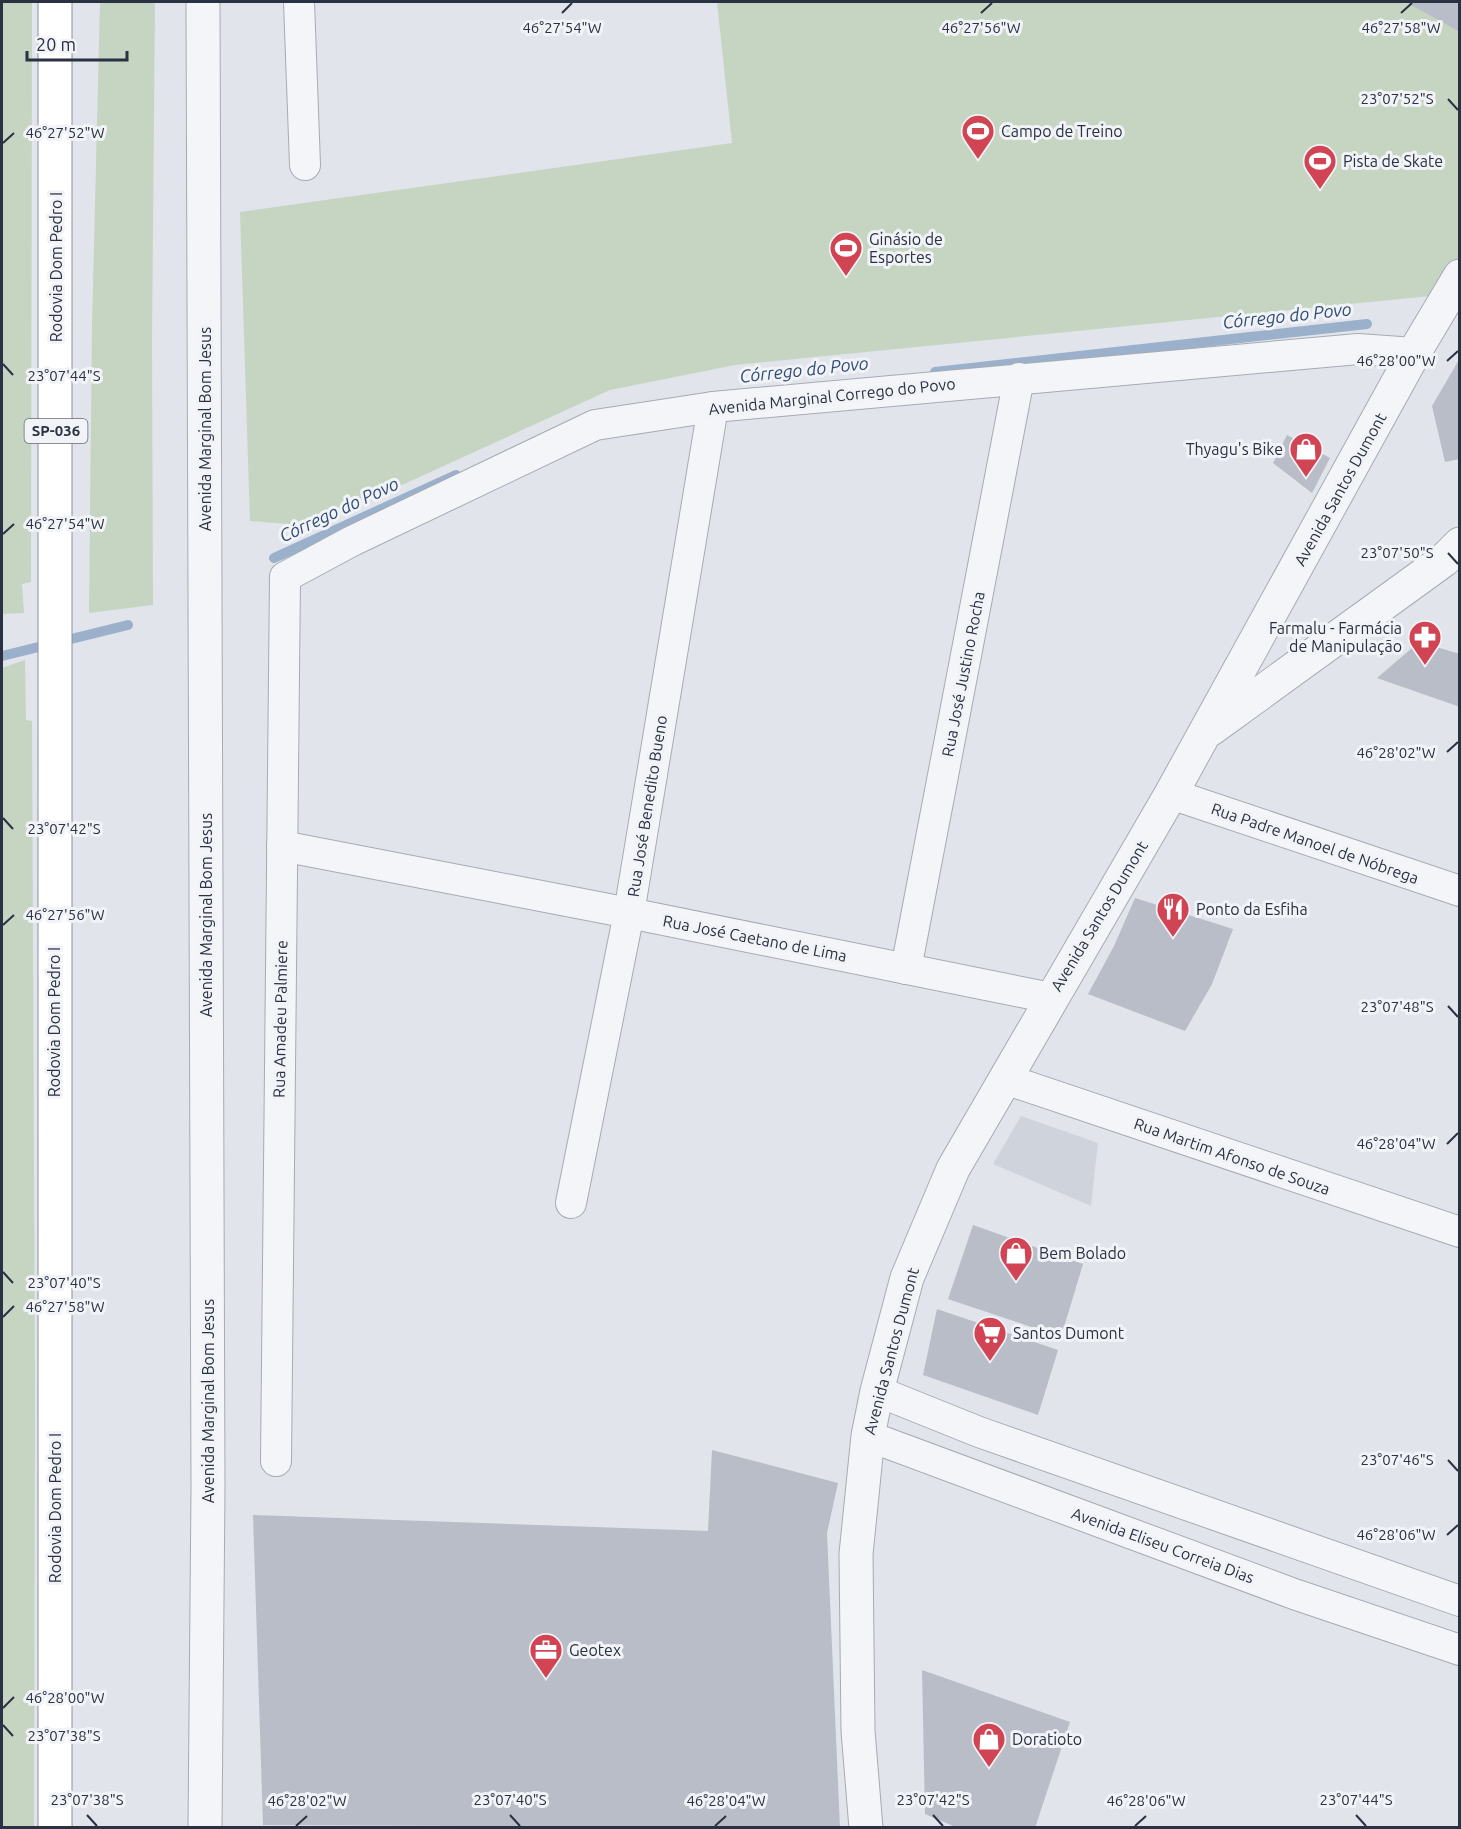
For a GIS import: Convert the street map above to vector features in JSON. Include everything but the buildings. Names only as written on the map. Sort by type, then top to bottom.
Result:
[{"type":"highway","name":"Rodovia Dom Pedro I","points":[[55,2],[55,1827]]},
{"type":"street","name":"Avenida Marginal Bom Jesus","points":[[203,2],[208,1464],[205,1827]]},
{"type":"street","points":[[299,2],[305,165]]},
{"type":"street","name":"Avenida Santos Dumont","points":[[866,1827],[858,1731],[856,1554],[868,1436],[877,1391],[907,1278],[953,1169],[1171,794],[1414,353],[1460,276]]},
{"type":"street","name":"Avenida Marginal Corrego do Povo","points":[[285,577],[352,541],[595,425],[713,407],[1019,378],[1358,349],[1414,353]]},
{"type":"street","name":"Rua José Justino Rocha","points":[[906,969],[1019,378]]},
{"type":"street","name":"Rua José Benedito Bueno","points":[[572,1203],[629,913],[713,407]]},
{"type":"street","name":"Avenida Santos Dumont","points":[[1205,734],[1454,556]]},
{"type":"street","name":"Rua Amadeu Palmiere","points":[[276,1461],[285,577]]},
{"type":"street","name":"Rua Padre Manoel de Nóbrega","points":[[1171,794],[1460,891]]},
{"type":"street","name":"Rua José Caetano de Lima","points":[[282,846],[1051,998]]},
{"type":"street","name":"Rua Martim Afonso de Souza","points":[[1005,1079],[1460,1232]]},
{"type":"street","points":[[877,1391],[980,1432],[1460,1601]]},
{"type":"street","name":"Avenida Eliseu Correia Dias","points":[[868,1436],[1294,1594],[1460,1650]]},
{"type":"street","points":[[1294,1594],[1308,1549]]},
{"type":"shaded area","points":[[1021,1116],[1098,1143],[1091,1206],[993,1164]]},
{"type":"green space","points":[[2,2],[32,2],[31,582],[22,584],[24,613],[2,614]]},
{"type":"green space","points":[[100,2],[155,2],[152,341],[153,605],[89,613],[92,326]]},
{"type":"green space","name":"Ginásio de Esportes","points":[[717,2],[1459,2],[1459,259],[1440,295],[735,365],[610,390],[312,526],[250,521],[240,212],[732,143]]},
{"type":"green space","points":[[25,660],[26,720],[32,721],[34,1827],[2,1828],[2,668]]},
{"type":"waterway","name":"Córrego do Povo","points":[[935,372],[1367,324]]},
{"type":"waterway","name":"Córrego do Povo","points":[[274,558],[456,475]]},
{"type":"waterway","name":"Córrego do Povo","points":[[2,656],[128,625]]},
{"type":"place","name":"Campo de Treino","points":[[978,160]]},
{"type":"place","name":"Pista de Skate","points":[[1320,190]]},
{"type":"place","name":"Ginásio de Esportes","points":[[846,277]]},
{"type":"place","name":"Thyagu's Bike","points":[[1306,478]]},
{"type":"place","name":"Farmalu - Farmácia de Manipulação","points":[[1425,666]]},
{"type":"place","name":"Ponto da Esfiha","points":[[1173,938]]},
{"type":"place","name":"Bem Bolado","points":[[1016,1282]]},
{"type":"place","name":"Santos Dumont","points":[[990,1362]]},
{"type":"place","name":"Geotex","points":[[546,1679]]},
{"type":"place","name":"Doratioto","points":[[989,1768]]}]
